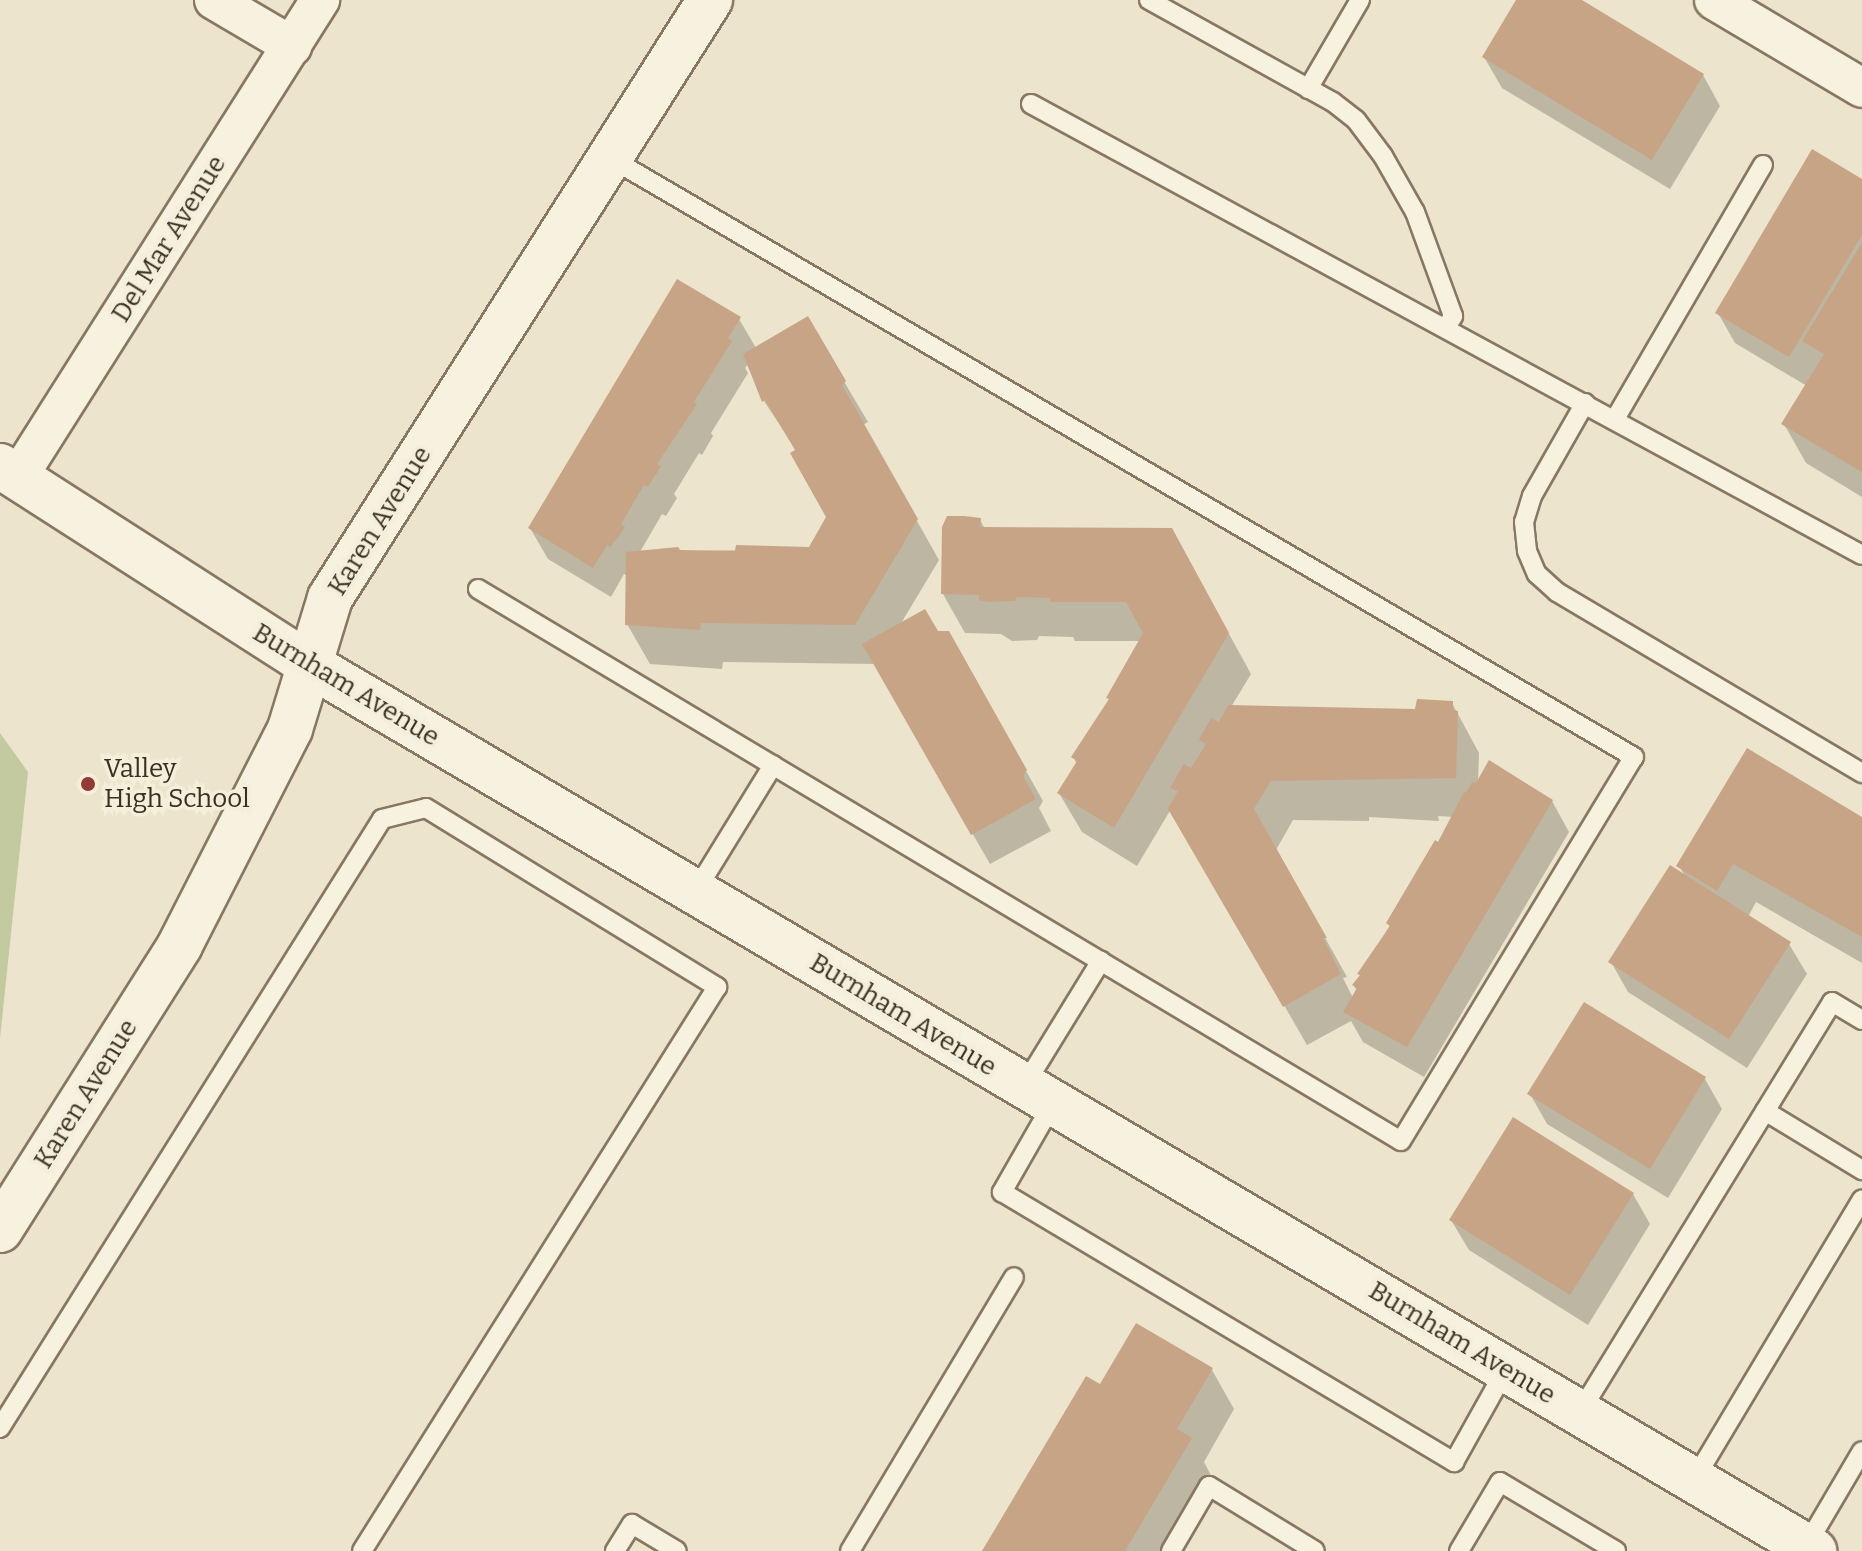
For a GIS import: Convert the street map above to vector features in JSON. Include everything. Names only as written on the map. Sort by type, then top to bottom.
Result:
[{"type":"street","points":[[214,0],[292,46]]},
{"type":"street","name":"Del Mar Avenue","points":[[9,472],[320,0]]},
{"type":"street","name":"Karen Avenue","points":[[0,1230],[180,945],[290,729],[330,598],[710,0]]},
{"type":"street","points":[[1714,0],[1862,88]]},
{"type":"street","name":"Burnham Avenue","points":[[9,472],[310,665],[1810,1549]]},
{"type":"lane","points":[[1149,0],[1308,89],[1356,120],[1383,156],[1415,212],[1453,316],[1446,328]]},
{"type":"lane","points":[[1308,89],[1360,0]]},
{"type":"lane","points":[[1031,104],[1862,555]]},
{"type":"lane","points":[[478,589],[1401,1141],[1634,757],[610,158]]},
{"type":"lane","points":[[1615,419],[1763,165]]},
{"type":"lane","points":[[1585,403],[1532,496],[1524,522],[1527,551],[1537,574],[1557,592],[1862,773]]},
{"type":"lane","points":[[695,892],[773,765]]},
{"type":"lane","points":[[0,1428],[382,819],[426,808],[717,987],[362,1551]]},
{"type":"lane","points":[[1101,961],[1038,1094],[1002,1192],[1454,1462],[1506,1369]]},
{"type":"lane","points":[[1580,1413],[1832,1002],[1862,1020]]},
{"type":"lane","points":[[1765,1111],[1862,1170]]},
{"type":"lane","points":[[1694,1480],[1862,1199]]},
{"type":"lane","points":[[850,1551],[1014,1277]]},
{"type":"lane","points":[[1810,1549],[1862,1451]]},
{"type":"lane","points":[[1459,1551],[1500,1482],[1616,1551]]},
{"type":"lane","points":[[1171,1551],[1209,1486],[1315,1551]]},
{"type":"lane","points":[[615,1551],[632,1524],[677,1551]]},
{"type":"green space","points":[[0,733],[28,772],[0,1038]]},
{"type":"building","points":[[1516,0],[1582,0],[1704,74],[1652,160],[1482,57]]},
{"type":"building","points":[[1812,149],[1862,179],[1862,235],[1789,357],[1715,313]]},
{"type":"building","points":[[1862,243],[1862,472],[1781,424],[1824,354],[1802,341]]},
{"type":"building","points":[[677,279],[741,317],[728,338],[732,341],[694,402],[697,404],[657,464],[661,466],[648,487],[644,485],[621,524],[625,527],[619,536],[610,547],[607,545],[593,568],[528,528]]},
{"type":"building","points":[[808,316],[846,381],[842,385],[918,519],[855,625],[701,623],[700,630],[625,625],[626,552],[678,547],[680,550],[735,551],[736,545],[809,547],[826,517],[790,453],[795,450],[765,400],[762,402],[743,354]]},
{"type":"building","points":[[947,516],[981,518],[980,527],[1172,528],[1229,633],[1114,828],[1057,793],[1077,761],[1071,757],[1109,699],[1106,698],[1143,633],[1126,602],[1050,602],[1050,598],[1017,597],[1015,601],[988,602],[979,600],[979,595],[941,594],[942,527]]},
{"type":"building","points":[[925,609],[938,631],[949,631],[1027,770],[1023,776],[1036,799],[971,835],[862,644]]},
{"type":"building","points":[[1417,699],[1453,701],[1453,710],[1458,711],[1456,778],[1271,781],[1254,809],[1327,938],[1323,938],[1341,974],[1283,1007],[1168,809],[1178,791],[1170,788],[1184,764],[1191,768],[1206,744],[1199,740],[1211,718],[1219,722],[1228,705],[1415,709]]},
{"type":"building","points":[[1747,748],[1862,817],[1862,937],[1733,864],[1717,891],[1676,866]]},
{"type":"building","points":[[1489,760],[1553,800],[1407,1047],[1343,1012],[1357,988],[1352,985],[1360,975],[1357,974],[1390,926],[1386,923],[1435,840],[1438,842],[1464,792],[1472,782],[1476,783]]},
{"type":"building","points":[[1670,865],[1791,942],[1729,1039],[1608,962]]},
{"type":"building","points":[[1584,1002],[1706,1077],[1650,1169],[1527,1094]]},
{"type":"building","points":[[1513,1117],[1634,1193],[1570,1295],[1449,1220]]},
{"type":"building","points":[[1136,1323],[1213,1368],[1177,1429],[1192,1438],[1125,1551],[982,1551],[1086,1376],[1100,1384]]},
{"type":"place","name":"Valley High School","points":[[88,784]]}]
